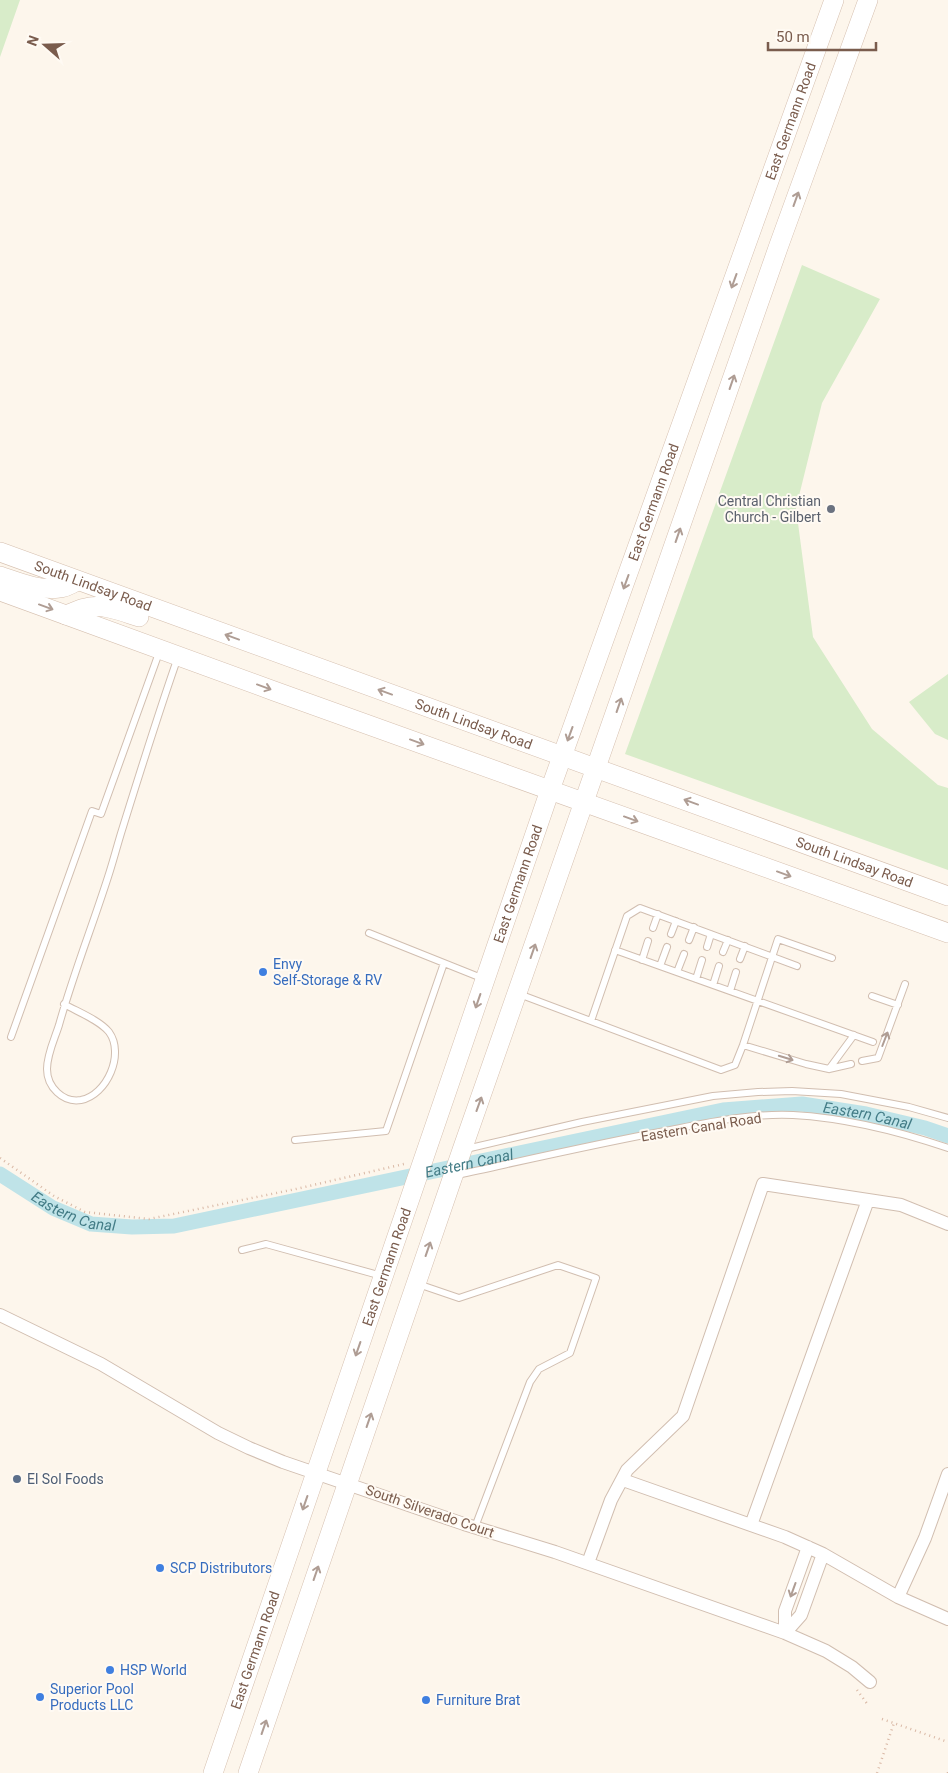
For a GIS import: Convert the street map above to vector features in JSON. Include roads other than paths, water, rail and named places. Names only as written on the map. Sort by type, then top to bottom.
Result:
[{"type":"main road","name":"East Germann Road","points":[[213,1773],[550,790],[834,0]]},
{"type":"main road","points":[[248,1773],[462,1150],[868,0]]},
{"type":"main road","name":"South Lindsay Road","points":[[0,552],[948,896]]},
{"type":"main road","points":[[0,576],[30,585],[49,588],[60,588],[77,581]]},
{"type":"main road","points":[[0,591],[948,933]]},
{"type":"main road","points":[[66,615],[86,607],[101,607],[115,609],[161,624],[204,627]]},
{"type":"street","points":[[588,1563],[611,1500],[627,1470],[683,1416],[763,1184],[901,1205],[948,1224]]},
{"type":"street","points":[[751,1525],[868,1200]]},
{"type":"street","name":"South Silverado Court","points":[[0,1314],[101,1364],[218,1433],[274,1458],[475,1527],[588,1563],[785,1633],[826,1651],[852,1667],[870,1682]]},
{"type":"street","points":[[898,1597],[925,1538],[948,1474]]},
{"type":"street","points":[[623,1480],[786,1537],[822,1554],[898,1597],[948,1619]]},
{"type":"street","points":[[785,1633],[785,1611],[808,1547]]},
{"type":"street","points":[[785,1633],[800,1615],[822,1554]]},
{"type":"lane","points":[[11,1037],[92,811],[101,814],[160,649]]},
{"type":"lane","points":[[64,1004],[97,1022],[109,1032],[113,1041],[115,1054],[112,1072],[100,1089],[89,1098],[80,1100],[68,1099],[57,1093],[50,1083],[47,1069],[64,1004],[108,876],[159,712],[179,656]]},
{"type":"lane","points":[[590,1022],[627,916],[640,908],[797,966]]},
{"type":"lane","points":[[653,928],[658,914]]},
{"type":"lane","points":[[671,934],[676,921]]},
{"type":"lane","points":[[689,940],[694,927]]},
{"type":"lane","points":[[369,933],[485,979]]},
{"type":"lane","points":[[707,946],[711,934]]},
{"type":"lane","points":[[517,994],[721,1070],[735,1065],[778,939],[832,958]]},
{"type":"lane","points":[[723,952],[728,940]]},
{"type":"lane","points":[[642,960],[648,941]]},
{"type":"lane","points":[[740,960],[745,946]]},
{"type":"lane","points":[[660,966],[667,947]]},
{"type":"lane","points":[[615,950],[873,1042]]},
{"type":"lane","points":[[677,972],[684,954]]},
{"type":"lane","points":[[696,979],[702,960]]},
{"type":"lane","points":[[295,1140],[386,1131],[444,963]]},
{"type":"lane","points":[[712,985],[719,966]]},
{"type":"lane","points":[[730,991],[736,972]]},
{"type":"lane","points":[[862,1062],[878,1058],[905,984]]},
{"type":"lane","points":[[872,996],[898,1006]]},
{"type":"lane","points":[[830,1069],[854,1035]]},
{"type":"lane","points":[[743,1045],[806,1064],[830,1069],[850,1064]]},
{"type":"lane","points":[[462,1150],[582,1122],[704,1098],[758,1092],[792,1091],[841,1094],[909,1107],[948,1118]]},
{"type":"lane","name":"Eastern Canal Road","points":[[453,1176],[643,1135],[756,1116],[792,1115],[838,1120],[876,1127],[948,1148]]},
{"type":"lane","points":[[242,1250],[266,1244],[383,1276]]},
{"type":"lane","points":[[416,1283],[459,1298],[558,1265],[596,1278],[570,1353],[538,1370],[530,1382],[475,1527]]},
{"type":"waterway","name":"Eastern Canal","points":[[0,1174],[53,1208],[91,1224],[132,1227],[174,1226],[723,1110],[802,1104],[866,1114],[925,1128],[948,1136]]},
{"type":"place","name":"Central Christian Church - Gilbert","points":[[831,509]]},
{"type":"place","name":"Envy Self-Storage & RV","points":[[263,972]]},
{"type":"place","name":"El Sol Foods","points":[[17,1479]]},
{"type":"place","name":"SCP Distributors","points":[[160,1568]]},
{"type":"place","name":"HSP World","points":[[110,1670]]},
{"type":"place","name":"Superior Pool Products LLC","points":[[40,1697]]},
{"type":"place","name":"Furniture Brat","points":[[426,1700]]}]
